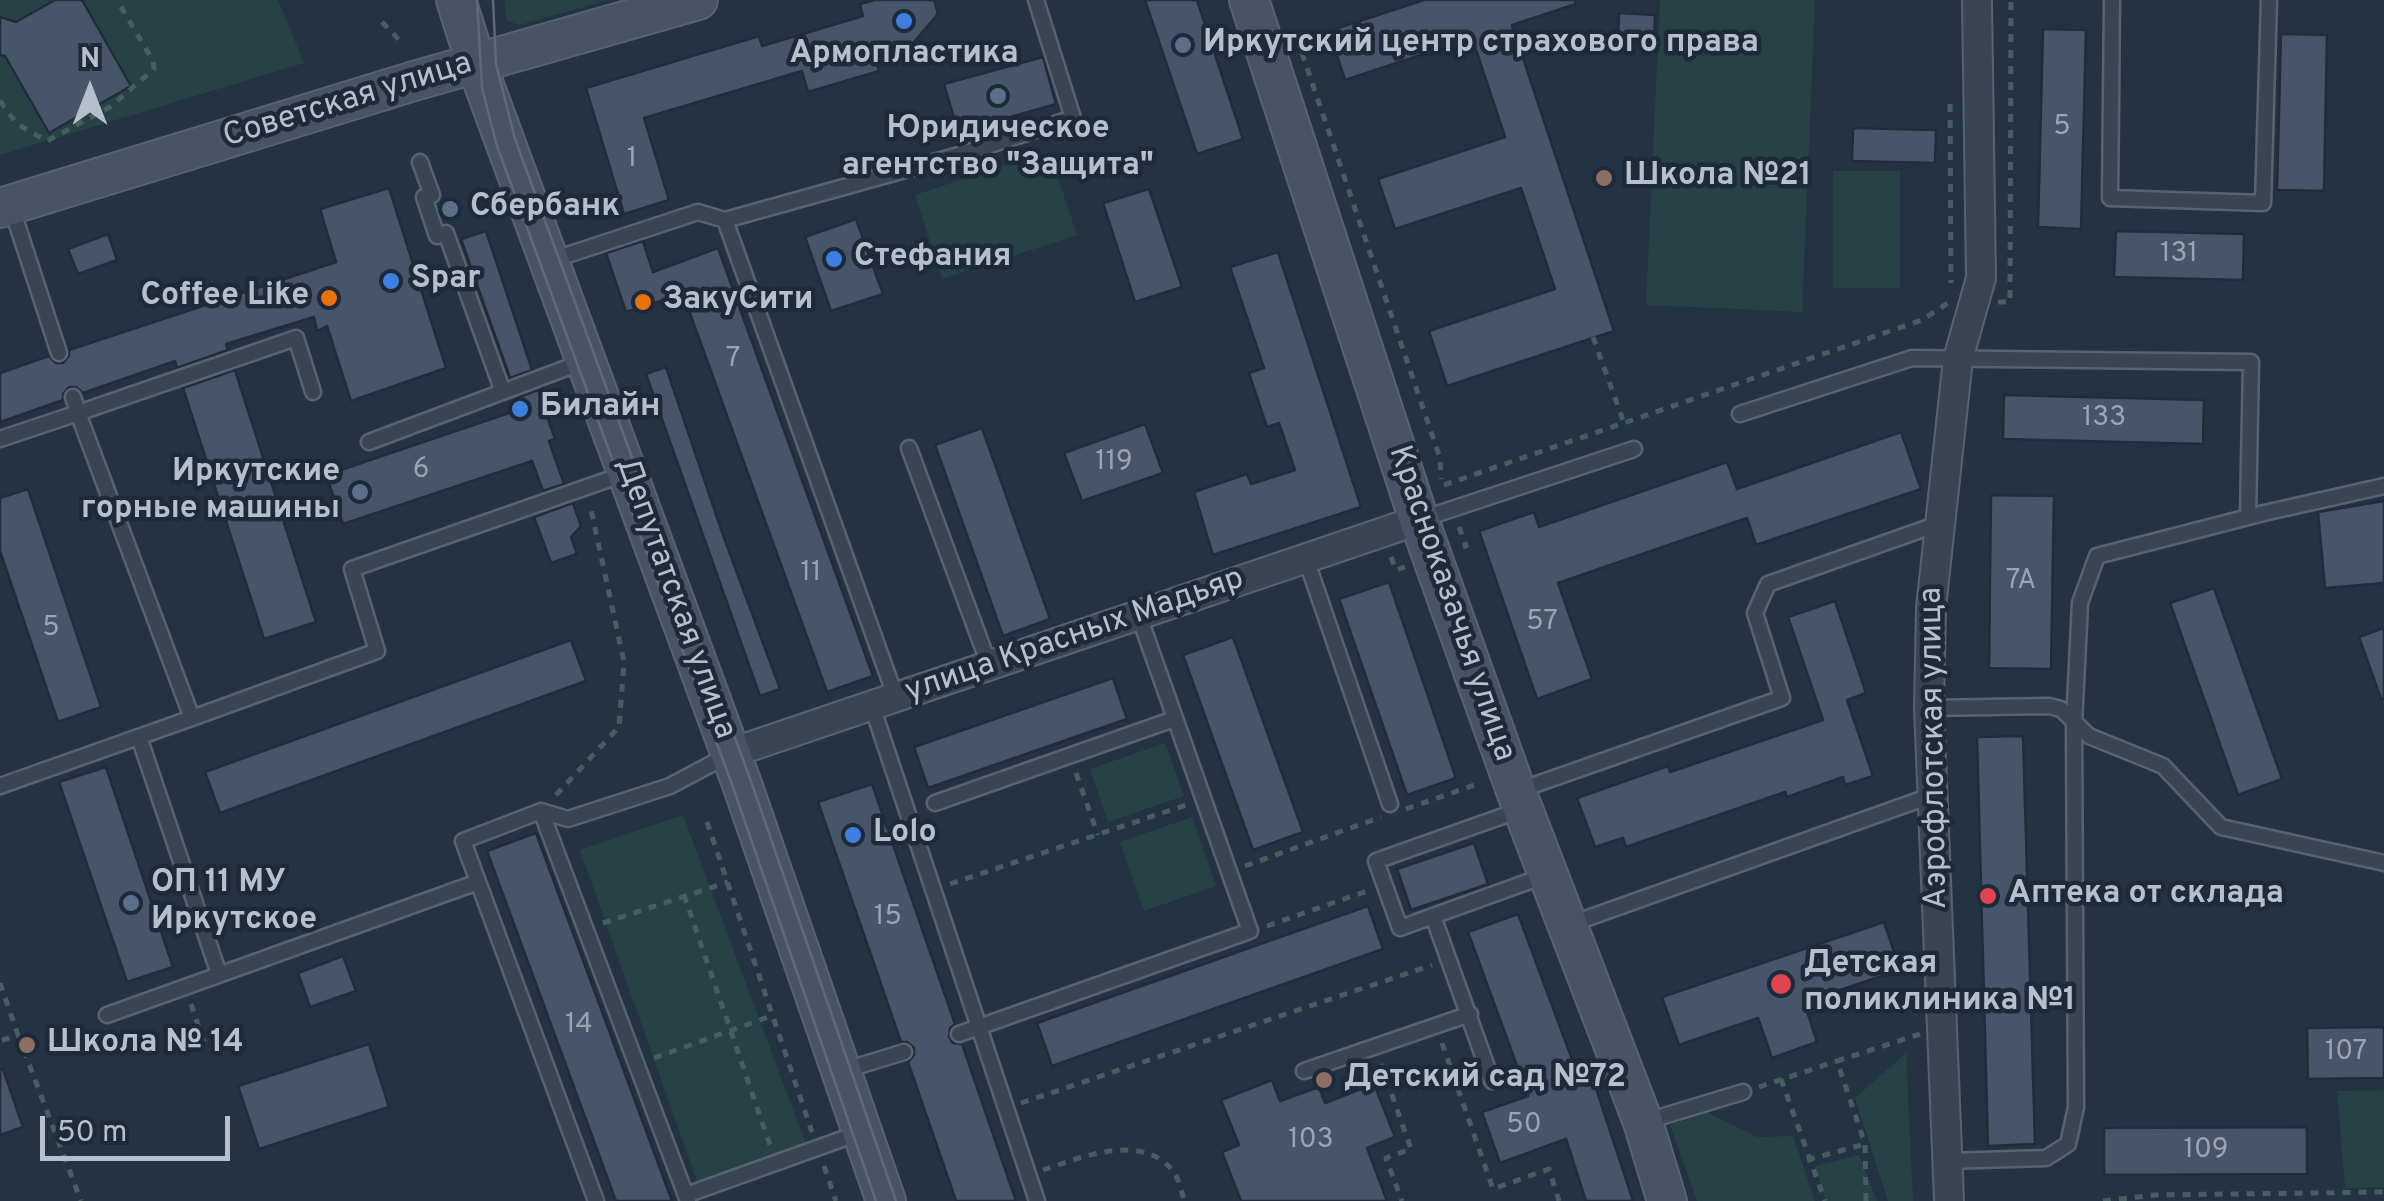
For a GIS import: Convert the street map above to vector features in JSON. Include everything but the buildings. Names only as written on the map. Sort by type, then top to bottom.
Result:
[{"type":"main road","name":"Депутатская улица","points":[[456,0],[731,754],[881,1196]]},
{"type":"main road","points":[[616,23],[637,14],[648,0]]},
{"type":"main road","name":"Советская улица","points":[[5,206],[698,0]]},
{"type":"main road","name":"Красноказачья улица","points":[[1249,0],[1511,793],[1570,924],[1668,1201]]},
{"type":"street","name":"Аэрофлотская улица","points":[[1949,1201],[1930,708],[1931,608],[1958,360],[1980,278],[1977,0]]},
{"type":"street","name":"улица Красных Мадьяр","points":[[731,754],[1418,520]]},
{"type":"lane","points":[[550,261],[698,212],[724,220],[1073,118],[1036,0]]},
{"type":"lane","points":[[2112,0],[2110,198],[2262,203],[2269,0]]},
{"type":"lane","points":[[420,162],[432,195],[424,197],[437,236],[446,233],[503,392]]},
{"type":"lane","points":[[5,206],[59,353]]},
{"type":"lane","points":[[724,220],[884,702],[932,890],[1037,1201]]},
{"type":"lane","points":[[0,439],[296,338],[313,392]]},
{"type":"lane","points":[[1740,414],[1912,358],[2251,362],[2248,517]]},
{"type":"lane","points":[[369,442],[586,361]]},
{"type":"lane","points":[[73,397],[192,718]]},
{"type":"lane","points":[[910,448],[984,650]]},
{"type":"lane","points":[[1418,520],[1634,449]]},
{"type":"lane","points":[[0,786],[376,650],[352,569],[628,472]]},
{"type":"lane","points":[[1948,1161],[2046,1158],[2068,1144],[2076,1107],[2074,724],[2080,602],[2097,556],[2384,486]]},
{"type":"lane","points":[[1549,874],[1400,928],[1376,861],[1511,793],[1782,698],[1755,613],[1768,584],[1938,524]]},
{"type":"lane","points":[[1306,559],[1390,804]]},
{"type":"lane","points":[[959,1034],[1250,932],[1138,616]]},
{"type":"lane","points":[[1930,708],[2060,709],[2089,736],[2163,766],[2221,827],[2384,862]]},
{"type":"lane","points":[[935,803],[1174,720]]},
{"type":"lane","points":[[139,737],[219,974]]},
{"type":"lane","points":[[596,1201],[463,841],[541,811],[568,819],[670,786],[731,754]]},
{"type":"lane","points":[[1570,924],[1933,795]]},
{"type":"lane","points":[[541,811],[687,1198],[862,1132]]},
{"type":"lane","points":[[107,1015],[478,882]]},
{"type":"lane","points":[[1433,916],[1492,1081]]},
{"type":"lane","points":[[1304,1071],[1470,1014]]},
{"type":"lane","points":[[842,1072],[904,1052]]},
{"type":"lane","points":[[1643,1122],[1743,1092]]},
{"type":"path","points":[[0,101],[17,124],[46,140],[110,108],[154,69],[117,0]]},
{"type":"path","points":[[2010,302],[2011,0]]},
{"type":"path","points":[[382,22],[404,44]]},
{"type":"path","points":[[1296,37],[1440,458],[1440,474]]},
{"type":"path","points":[[1444,485],[1922,320],[1951,301],[1950,94]]},
{"type":"path","points":[[1594,337],[1634,449]]},
{"type":"path","points":[[541,811],[618,728],[624,662],[586,487]]},
{"type":"path","points":[[1070,756],[1098,834]]},
{"type":"path","points":[[1228,872],[1511,793]]},
{"type":"path","points":[[932,890],[1203,799]]},
{"type":"path","points":[[707,822],[836,1201]]},
{"type":"path","points":[[586,929],[728,882]]},
{"type":"path","points":[[1250,932],[1384,885]]},
{"type":"path","points":[[684,895],[774,1156]]},
{"type":"path","points":[[1006,1108],[1449,960]]},
{"type":"path","points":[[0,983],[80,1201]]},
{"type":"path","points":[[185,987],[204,1042]]},
{"type":"path","points":[[637,1064],[774,1015]]},
{"type":"path","points":[[1436,1026],[1493,1188],[1549,1169],[1560,1201]]},
{"type":"path","points":[[0,1042],[18,1035]]},
{"type":"path","points":[[1743,1092],[1911,1035]]},
{"type":"path","points":[[1375,1047],[1411,1148],[1386,1158],[1402,1201]]},
{"type":"path","points":[[1837,1061],[1864,1144],[1866,1201]]},
{"type":"path","points":[[1781,1079],[1824,1201]]},
{"type":"path","points":[[1808,1160],[1864,1144]]},
{"type":"path","points":[[1028,1175],[1102,1150],[1154,1154],[1175,1172],[1184,1201]]},
{"type":"path","points":[[2102,1201],[2155,1195],[2384,1192]]},
{"type":"green space","points":[[0,0],[278,0],[304,63],[0,155]]},
{"type":"green space","points":[[504,0],[608,0],[520,25],[507,21]]},
{"type":"green space","points":[[1660,0],[1815,0],[1802,312],[1646,305]]},
{"type":"green space","points":[[1049,151],[1077,235],[942,279],[915,195]]},
{"type":"green space","points":[[1833,171],[1900,171],[1900,288],[1833,288]]},
{"type":"green space","points":[[1165,743],[1184,796],[1108,822],[1090,769]]},
{"type":"green space","points":[[683,815],[807,1147],[699,1187],[580,850]]},
{"type":"green space","points":[[1192,817],[1216,886],[1144,911],[1120,842]]},
{"type":"green space","points":[[1906,1053],[1913,1201],[1888,1201],[1855,1098]]},
{"type":"green space","points":[[2384,1090],[2384,1187],[2345,1188],[2337,1091]]},
{"type":"green space","points":[[1706,1112],[1757,1137],[1793,1136],[1815,1201],[1697,1201],[1670,1125]]},
{"type":"green space","points":[[1859,1155],[1877,1201],[1826,1201],[1815,1166]]},
{"type":"tram line","points":[[477,0],[482,88],[497,146],[734,790],[876,1201]]},
{"type":"tram line","points":[[493,0],[496,64],[515,139],[752,784],[896,1201]]},
{"type":"place","name":"Армопластика","points":[[904,21]]},
{"type":"place","name":"Иркутский центр страхового права","points":[[1183,45]]},
{"type":"place","name":"Юридическое агентство \"Защита\"","points":[[998,96]]},
{"type":"place","name":"Школа №21","points":[[1604,178]]},
{"type":"place","name":"Сбербанк","points":[[450,209]]},
{"type":"place","name":"Стефания","points":[[834,259]]},
{"type":"place","name":"Spar","points":[[391,281]]},
{"type":"place","name":"Coffee Like","points":[[329,298]]},
{"type":"place","name":"ЗакуСити","points":[[643,302]]},
{"type":"place","name":"Билайн","points":[[520,409]]},
{"type":"place","name":"Иркутские горные машины","points":[[360,492]]},
{"type":"place","name":"Lolo","points":[[853,835]]},
{"type":"place","name":"Аптека от склада","points":[[1988,896]]},
{"type":"place","name":"ОП 11 МУ Иркутское","points":[[131,903]]},
{"type":"place","name":"Детская поликлиника №1","points":[[1781,984]]},
{"type":"place","name":"Школа № 14","points":[[27,1045]]},
{"type":"place","name":"Детский сад №72","points":[[1324,1080]]}]
